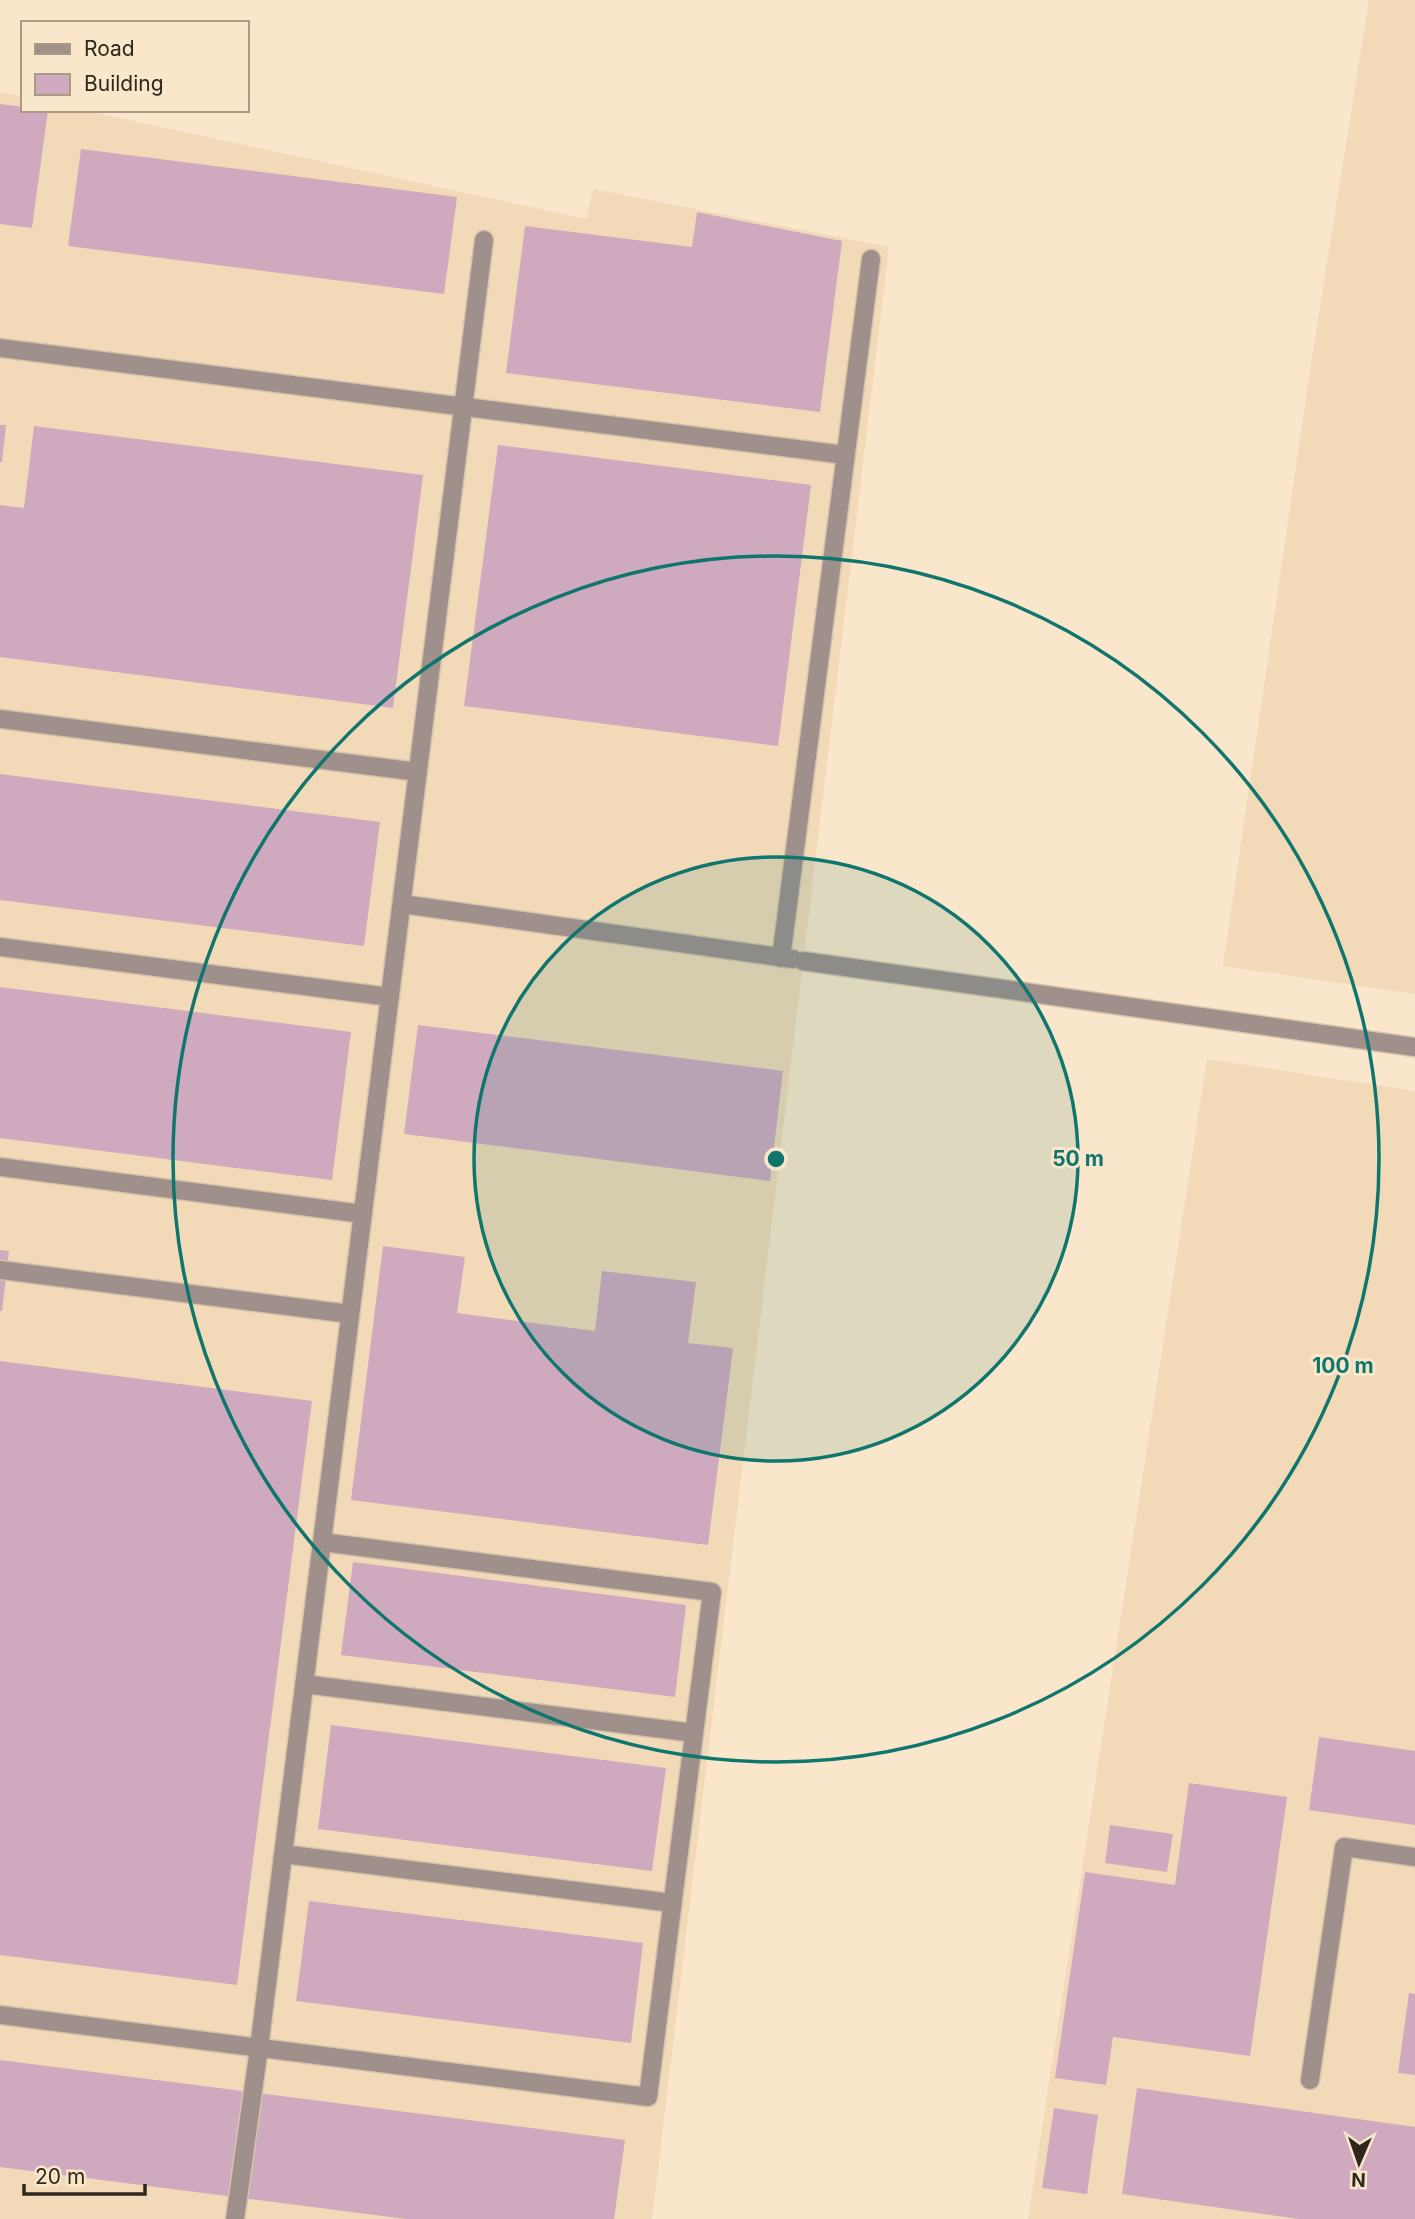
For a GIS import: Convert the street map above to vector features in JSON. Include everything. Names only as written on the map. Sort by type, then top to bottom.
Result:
[{"type":"street","points":[[235,2219],[259,2048],[484,240]]},
{"type":"street","points":[[781,958],[871,259]]},
{"type":"street","points":[[0,348],[845,455]]},
{"type":"street","points":[[0,719],[418,772]]},
{"type":"street","points":[[401,904],[1415,1047]]},
{"type":"street","points":[[0,947],[390,997]]},
{"type":"street","points":[[0,1167],[363,1213]]},
{"type":"street","points":[[0,1270],[350,1314]]},
{"type":"street","points":[[0,2015],[648,2097],[712,1592],[322,1542]]},
{"type":"street","points":[[304,1684],[694,1733]]},
{"type":"street","points":[[1310,2080],[1344,1847],[1415,1857]]},
{"type":"street","points":[[283,1854],[672,1903]]},
{"type":"shaded area","points":[[1369,0],[1415,0],[1415,994],[1223,966],[1312,357]]},
{"type":"shaded area","points":[[0,92],[21,97],[21,112],[92,112],[586,219],[593,189],[889,247],[652,2219],[0,2219]]},
{"type":"shaded area","points":[[1207,1059],[1415,1091],[1415,2219],[1028,2219]]},
{"type":"building","points":[[0,104],[21,107],[21,112],[48,112],[32,228],[0,224]]},
{"type":"building","points":[[81,149],[457,197],[444,294],[68,246]]},
{"type":"building","points":[[697,212],[842,241],[820,412],[506,373],[525,226],[692,247]]},
{"type":"building","points":[[0,425],[6,425],[2,462],[0,462]]},
{"type":"building","points":[[34,426],[423,475],[393,708],[0,657],[0,505],[24,508]]},
{"type":"building","points":[[498,445],[811,485],[778,746],[464,706]]},
{"type":"building","points":[[0,774],[380,822],[364,946],[0,900]]},
{"type":"building","points":[[0,987],[351,1032],[332,1180],[0,1138]]},
{"type":"building","points":[[418,1025],[783,1071],[770,1181],[404,1134]]},
{"type":"building","points":[[383,1246],[465,1257],[457,1313],[595,1331],[602,1271],[696,1282],[688,1343],[733,1348],[708,1545],[351,1500]]},
{"type":"building","points":[[0,1250],[9,1251],[2,1311],[0,1311]]},
{"type":"building","points":[[0,1361],[312,1401],[237,1985],[0,1955]]},
{"type":"building","points":[[353,1562],[686,1605],[675,1697],[341,1655]]},
{"type":"building","points":[[331,1725],[666,1768],[652,1871],[318,1829]]},
{"type":"building","points":[[1319,1737],[1415,1751],[1415,1825],[1309,1810]]},
{"type":"building","points":[[1189,1783],[1287,1797],[1250,2056],[1113,2037],[1106,2085],[1055,2078],[1085,1872],[1175,1885]]},
{"type":"building","points":[[1110,1825],[1173,1834],[1167,1872],[1105,1863]]},
{"type":"building","points":[[309,1901],[643,1943],[631,2043],[296,2001]]},
{"type":"building","points":[[1409,1993],[1415,1994],[1415,2075],[1398,2073]]},
{"type":"building","points":[[0,2060],[625,2140],[614,2219],[406,2219],[0,2167]]},
{"type":"building","points":[[1137,2088],[1415,2127],[1415,2219],[1299,2219],[1122,2194]]},
{"type":"building","points":[[1054,2108],[1098,2115],[1087,2194],[1042,2188]]}]
